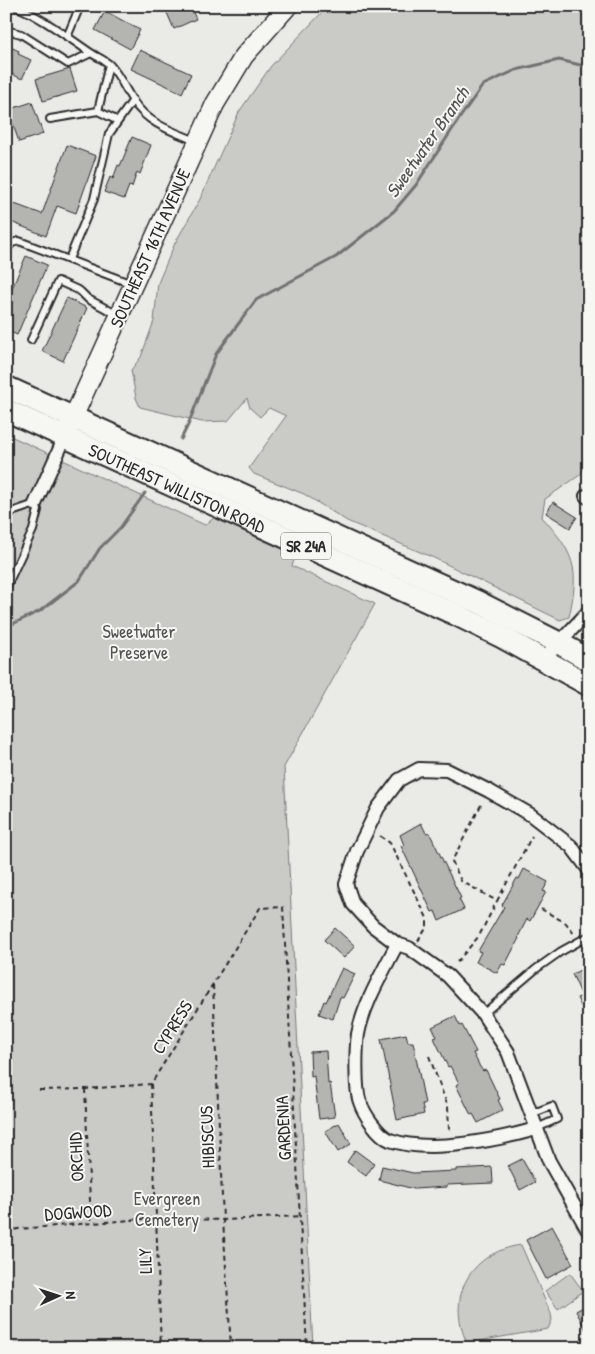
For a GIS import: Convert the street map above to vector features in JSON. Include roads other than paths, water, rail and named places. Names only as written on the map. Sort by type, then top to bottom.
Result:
[{"type":"highway","name":"SOUTHEAST WILLISTON ROAD","points":[[6,387],[478,602],[589,660]]},
{"type":"highway","name":"SOUTHEAST WILLISTON ROAD","points":[[6,410],[455,614],[544,659],[589,685]]},
{"type":"main road","name":"SOUTHEAST 16TH AVENUE","points":[[65,437],[215,104],[244,56],[288,6]]},
{"type":"street","name":"SOUTHEAST 16TH AVENUE","points":[[35,504],[65,437]]},
{"type":"street","points":[[544,659],[589,611]]},
{"type":"street","points":[[589,870],[570,846],[531,815],[447,770],[419,769],[399,780],[378,808],[357,851],[346,884],[353,904],[373,926],[397,944],[409,948],[448,976],[483,1014],[508,1052],[549,1161],[589,1232]]},
{"type":"street","points":[[397,944],[368,1004],[358,1034],[357,1072],[359,1102],[375,1129],[388,1140],[416,1146],[447,1145],[484,1140],[515,1135],[536,1129]]},
{"type":"lane","points":[[16,6],[29,12],[109,64],[123,82],[132,100],[143,114],[153,122],[198,142]]},
{"type":"lane","points":[[68,37],[80,6]]},
{"type":"lane","points":[[6,30],[21,34],[68,64],[91,53]]},
{"type":"lane","points":[[98,111],[109,64]]},
{"type":"lane","points":[[69,259],[94,199],[109,134],[132,100]]},
{"type":"lane","points":[[50,119],[98,111],[118,121]]},
{"type":"lane","points":[[6,250],[12,243],[19,241],[133,284]]},
{"type":"lane","points":[[31,340],[58,281],[80,291],[88,299],[119,316]]},
{"type":"lane","points":[[6,514],[35,504],[38,510],[33,530],[6,588]]},
{"type":"lane","points":[[483,1014],[536,969],[560,952],[589,936]]},
{"type":"lane","points":[[531,1114],[552,1106],[557,1119],[536,1129]]},
{"type":"waterway","name":"Sweetwater Branch","points":[[181,439],[216,354],[256,300],[336,257],[394,211],[416,185],[483,85],[516,70],[559,60],[589,67]]},
{"type":"waterway","name":"Sweetwater Branch","points":[[6,627],[40,611],[79,581],[100,548],[120,528],[145,493]]},
{"type":"park label","name":"Sweetwater Preserve","points":[[139,641]]},
{"type":"park label","name":"Evergreen Cemetery","points":[[167,1208]]}]
